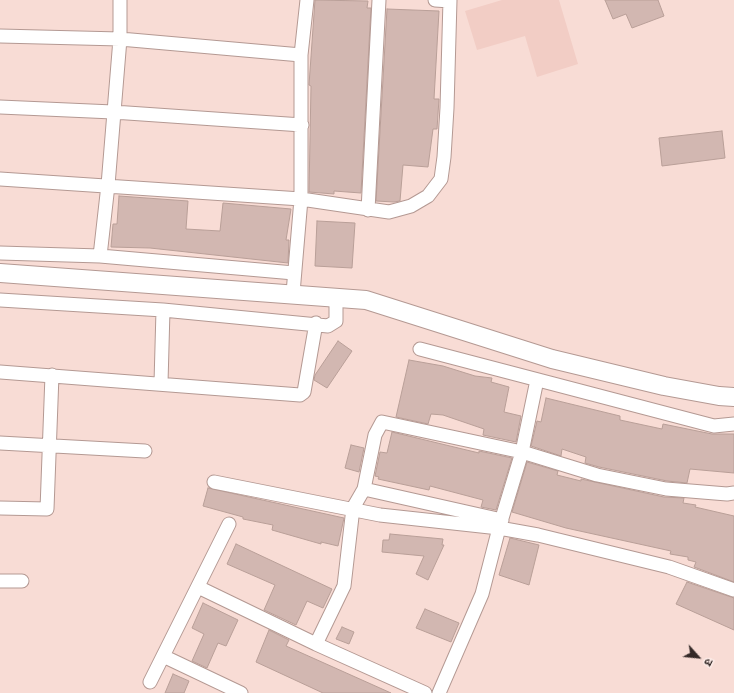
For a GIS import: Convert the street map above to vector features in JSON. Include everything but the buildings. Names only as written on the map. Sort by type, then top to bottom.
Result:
[{"type":"street","points":[[100,256],[108,185],[120,39],[120,0]]},
{"type":"street","points":[[293,293],[301,200],[301,55],[307,0]]},
{"type":"street","points":[[368,210],[379,0]]},
{"type":"street","points":[[0,179],[108,185],[301,200],[389,212],[411,206],[428,196],[440,178],[444,157],[450,1],[435,0]]},
{"type":"street","points":[[0,36],[120,39],[301,55]]},
{"type":"street","points":[[0,107],[113,112],[302,125]]},
{"type":"street","points":[[0,253],[100,256],[294,273]]},
{"type":"street","points":[[0,273],[293,293],[366,300],[552,359],[664,386],[719,396],[734,397]]},
{"type":"street","points":[[0,300],[163,310],[328,326],[336,321],[336,298]]},
{"type":"street","points":[[161,383],[163,310]]},
{"type":"street","points":[[0,372],[52,374],[300,395],[304,392],[316,324]]},
{"type":"street","points":[[420,350],[714,426],[734,424]]},
{"type":"street","points":[[0,508],[47,509],[52,374]]},
{"type":"street","points":[[439,693],[482,594],[522,452],[537,380]]},
{"type":"street","points":[[316,644],[344,586],[353,508],[364,489],[375,436],[382,422],[522,452],[597,475],[666,490],[727,494],[734,493]]},
{"type":"street","points":[[0,443],[145,450]]},
{"type":"street","points":[[214,482],[380,514],[501,524]]},
{"type":"street","points":[[364,489],[538,535],[669,567],[734,590]]},
{"type":"street","points":[[150,682],[229,524]]},
{"type":"street","points":[[0,581],[22,581]]},
{"type":"street","points":[[198,587],[316,644],[425,693]]},
{"type":"street","points":[[163,656],[241,693]]},
{"type":"shaded area","points":[[502,0],[559,0],[578,64],[537,77],[525,36],[477,50],[465,11]]}]
